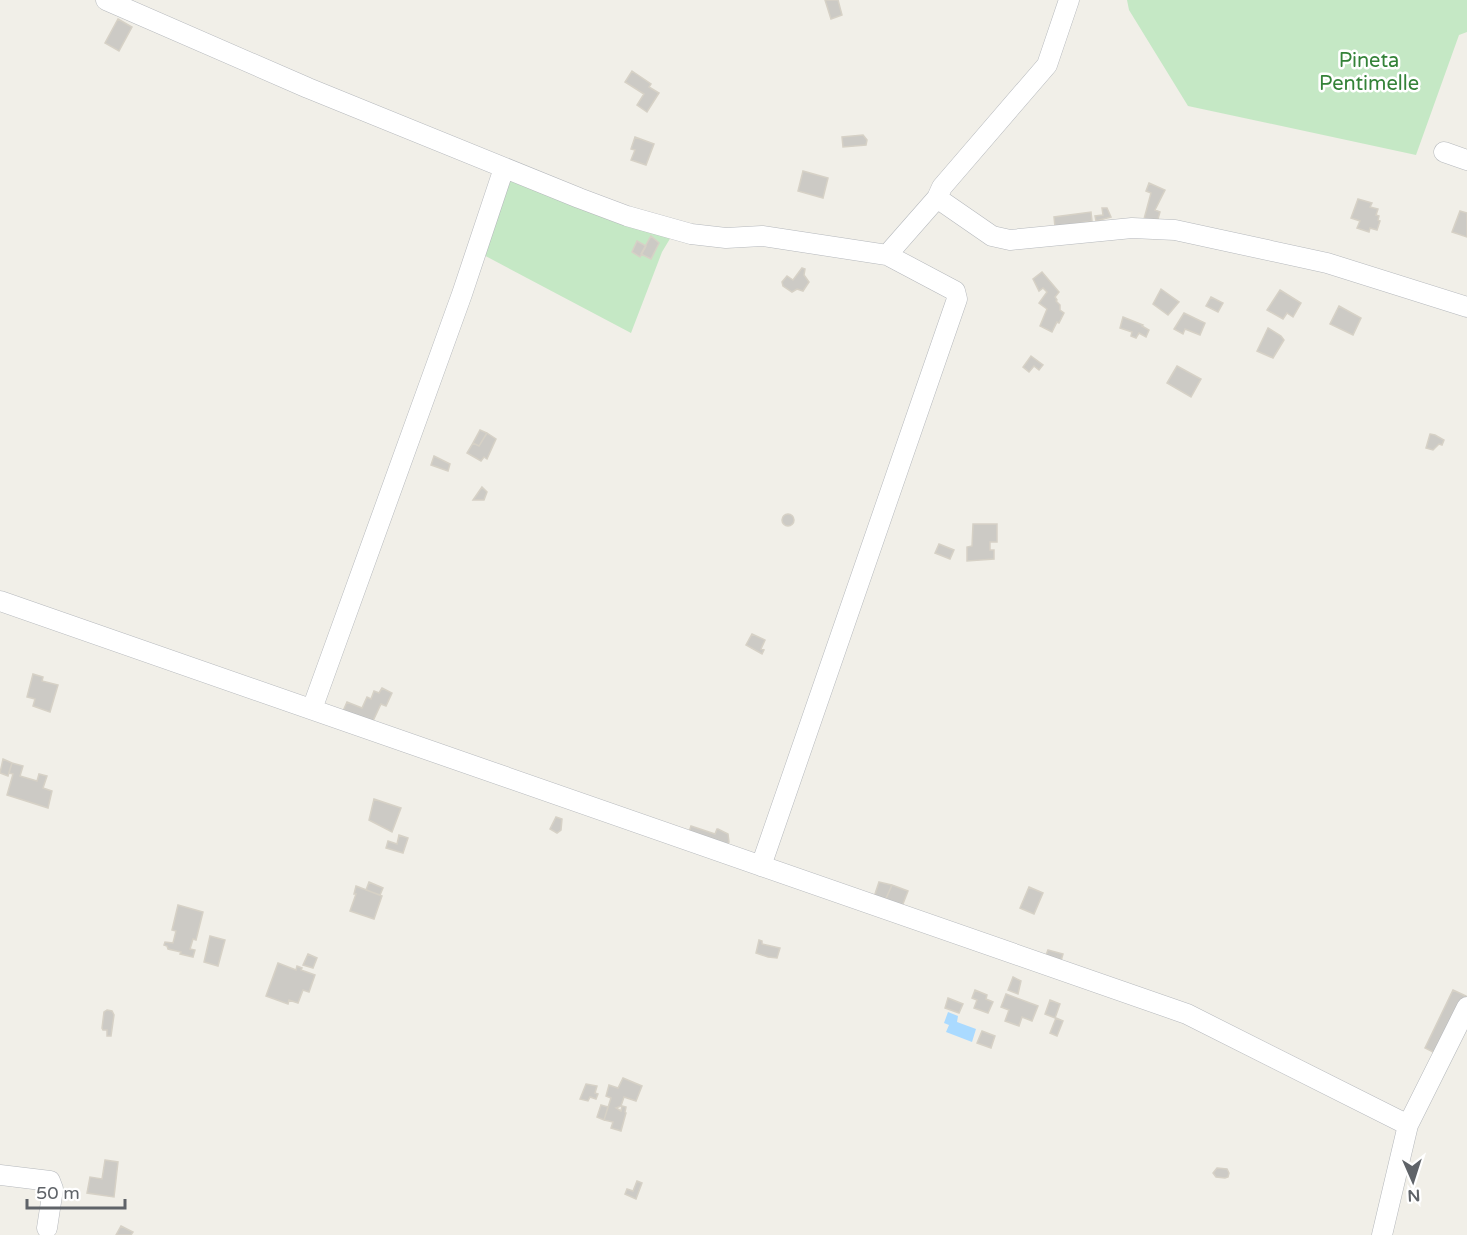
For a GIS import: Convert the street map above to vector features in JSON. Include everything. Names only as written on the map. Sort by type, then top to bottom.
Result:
[{"type":"street","points":[[106,0],[308,88],[627,216],[691,234],[726,238],[762,236],[887,255],[955,291],[957,299],[761,866]]},
{"type":"street","points":[[887,255],[1047,65],[1069,0]]},
{"type":"street","points":[[1444,152],[1467,160]]},
{"type":"street","points":[[312,709],[454,315],[504,168]]},
{"type":"street","points":[[937,198],[992,236],[1010,240],[1121,229],[1175,230],[1328,263],[1467,307]]},
{"type":"street","points":[[0,601],[1188,1014],[1408,1125]]},
{"type":"street","points":[[1382,1235],[1408,1125],[1467,1007]]},
{"type":"street","points":[[0,1175],[51,1181],[53,1189],[47,1228]]},
{"type":"green space","name":"Pineta Pentimelle","points":[[1127,0],[1467,0],[1467,32],[1459,35],[1416,155],[1188,106],[1129,10]]},
{"type":"green space","points":[[509,176],[674,232],[662,252],[631,333],[478,252]]},
{"type":"water","points":[[948,1012],[958,1016],[957,1022],[976,1029],[972,1042],[946,1032],[949,1025],[944,1023]]},
{"type":"building","points":[[825,0],[838,0],[842,15],[831,19]]},
{"type":"building","points":[[118,19],[132,27],[119,51],[105,43]]},
{"type":"building","points":[[632,71],[651,84],[649,87],[659,93],[647,112],[637,105],[644,94],[625,82]]},
{"type":"building","points":[[863,135],[867,140],[866,145],[843,147],[842,137]]},
{"type":"building","points":[[635,137],[654,144],[646,165],[631,160],[635,150],[631,149]]},
{"type":"building","points":[[803,171],[828,178],[823,198],[798,191]]},
{"type":"building","points":[[1149,183],[1165,190],[1155,210],[1160,212],[1158,219],[1144,219],[1151,193],[1146,191]]},
{"type":"building","points":[[1358,199],[1372,203],[1370,207],[1378,209],[1376,215],[1379,216],[1380,221],[1377,230],[1370,228],[1369,232],[1357,228],[1360,221],[1351,218]]},
{"type":"building","points":[[1102,208],[1107,208],[1111,217],[1096,221],[1095,216],[1103,215]]},
{"type":"building","points":[[1460,211],[1467,213],[1467,237],[1452,232]]},
{"type":"building","points":[[1091,212],[1092,221],[1055,227],[1054,217]]},
{"type":"building","points":[[651,236],[659,243],[651,259],[641,254]]},
{"type":"building","points":[[637,241],[646,246],[640,257],[632,252]]},
{"type":"building","points":[[802,268],[805,269],[804,275],[809,282],[803,291],[797,289],[792,292],[783,286],[782,282],[787,276],[793,280]]},
{"type":"building","points":[[1042,272],[1059,292],[1055,297],[1060,310],[1064,313],[1052,332],[1040,326],[1047,309],[1039,303],[1047,292],[1043,288],[1039,291],[1033,279]]},
{"type":"building","points":[[1161,289],[1179,302],[1168,315],[1153,304]]},
{"type":"building","points":[[1280,290],[1301,303],[1293,317],[1287,313],[1283,319],[1267,310]]},
{"type":"building","points":[[1211,297],[1223,303],[1218,312],[1206,306]]},
{"type":"building","points":[[1339,306],[1361,318],[1353,335],[1330,324]]},
{"type":"building","points":[[1184,313],[1205,323],[1200,335],[1185,329],[1183,334],[1174,329]]},
{"type":"building","points":[[1123,317],[1149,330],[1146,337],[1139,333],[1136,338],[1131,336],[1132,332],[1120,328]]},
{"type":"building","points":[[1268,328],[1284,340],[1273,358],[1257,351]]},
{"type":"building","points":[[1031,356],[1043,365],[1039,370],[1034,366],[1029,372],[1023,367]]},
{"type":"building","points":[[1177,366],[1201,379],[1191,397],[1167,383]]},
{"type":"building","points":[[480,430],[487,433],[479,446],[473,443]]},
{"type":"building","points":[[487,433],[496,439],[487,459],[484,457],[481,461],[467,453],[473,443],[479,446]]},
{"type":"building","points":[[1430,434],[1444,440],[1442,445],[1439,444],[1433,450],[1426,448]]},
{"type":"building","points":[[434,456],[450,464],[448,471],[431,465]]},
{"type":"building","points":[[482,487],[487,492],[484,500],[473,500]]},
{"type":"building","points":[[790,514],[794,520],[790,526],[786,526],[782,518]]},
{"type":"building","points":[[973,524],[997,524],[997,542],[990,542],[990,550],[994,550],[994,559],[967,561],[967,547],[972,546]]},
{"type":"building","points":[[939,544],[954,550],[950,559],[935,553]]},
{"type":"building","points":[[752,634],[765,640],[761,649],[764,650],[762,654],[746,645]]},
{"type":"building","points":[[33,674],[43,677],[42,681],[58,685],[50,712],[33,706],[35,699],[27,697]]},
{"type":"building","points":[[382,688],[392,693],[386,706],[381,704],[372,723],[343,711],[347,702],[362,708],[367,697],[371,699],[374,691],[379,693]]},
{"type":"building","points":[[3,759],[12,763],[8,776],[0,773]]},
{"type":"building","points":[[12,763],[23,766],[20,776],[37,781],[39,774],[47,776],[43,788],[52,791],[48,808],[7,795],[13,774],[9,773]]},
{"type":"building","points":[[374,799],[401,808],[392,832],[369,820]]},
{"type":"building","points":[[556,817],[562,819],[561,830],[557,833],[550,829]]},
{"type":"building","points":[[691,826],[715,834],[718,829],[728,834],[729,842],[727,845],[688,835]]},
{"type":"building","points":[[399,835],[408,838],[403,853],[386,848],[388,841],[397,844]]},
{"type":"building","points":[[369,882],[383,888],[380,895],[366,890]]},
{"type":"building","points":[[879,882],[892,885],[884,903],[873,900]]},
{"type":"building","points":[[892,885],[908,891],[901,909],[884,903]]},
{"type":"building","points":[[356,886],[382,896],[374,919],[350,911],[356,894],[354,894]]},
{"type":"building","points":[[1029,887],[1043,893],[1034,914],[1020,908]]},
{"type":"building","points":[[178,905],[203,912],[196,940],[193,939],[190,949],[195,950],[193,957],[180,954],[181,952],[168,949],[164,945],[165,942],[173,943],[176,931],[172,930]]},
{"type":"building","points":[[210,936],[225,940],[218,966],[204,962]]},
{"type":"building","points":[[759,940],[762,944],[780,948],[777,958],[756,953]]},
{"type":"building","points":[[1048,950],[1063,954],[1061,961],[1046,955]]},
{"type":"building","points":[[308,954],[317,958],[313,968],[303,965]]},
{"type":"building","points":[[278,963],[296,970],[297,966],[315,975],[309,992],[303,990],[298,1003],[289,1000],[288,1004],[266,996]]},
{"type":"building","points":[[1013,977],[1021,981],[1018,994],[1008,990]]},
{"type":"building","points":[[975,990],[987,995],[986,999],[993,1002],[988,1013],[974,1008],[977,1000],[972,998]]},
{"type":"building","points":[[1453,990],[1466,998],[1437,1054],[1425,1048]]},
{"type":"building","points":[[1006,994],[1038,1006],[1032,1021],[1022,1017],[1019,1026],[1005,1021],[1009,1010],[1001,1007]]},
{"type":"building","points":[[948,998],[963,1004],[959,1013],[945,1008]]},
{"type":"building","points":[[1050,1000],[1060,1004],[1055,1018],[1045,1014]]},
{"type":"building","points":[[112,1011],[114,1015],[111,1036],[107,1036],[107,1030],[102,1028],[104,1012]]},
{"type":"building","points":[[1056,1018],[1063,1021],[1057,1036],[1050,1033]]},
{"type":"building","points":[[982,1031],[995,1036],[991,1048],[977,1043]]},
{"type":"building","points":[[623,1078],[642,1086],[636,1101],[624,1097],[621,1106],[616,1108],[621,1111],[622,1106],[626,1107],[621,1131],[611,1128],[613,1122],[604,1120],[611,1098],[606,1096],[609,1085],[618,1088]]},
{"type":"building","points":[[586,1084],[597,1086],[596,1099],[590,1097],[588,1101],[580,1099]]},
{"type":"building","points":[[601,1105],[608,1107],[604,1120],[597,1117]]},
{"type":"building","points":[[105,1160],[118,1162],[114,1197],[87,1193],[90,1177],[102,1179]]},
{"type":"building","points":[[1217,1168],[1227,1169],[1228,1177],[1216,1177],[1213,1173]]},
{"type":"building","points":[[637,1181],[642,1183],[636,1199],[625,1194],[627,1189],[633,1191]]},
{"type":"building","points":[[121,1226],[133,1232],[131,1235],[116,1235]]}]
